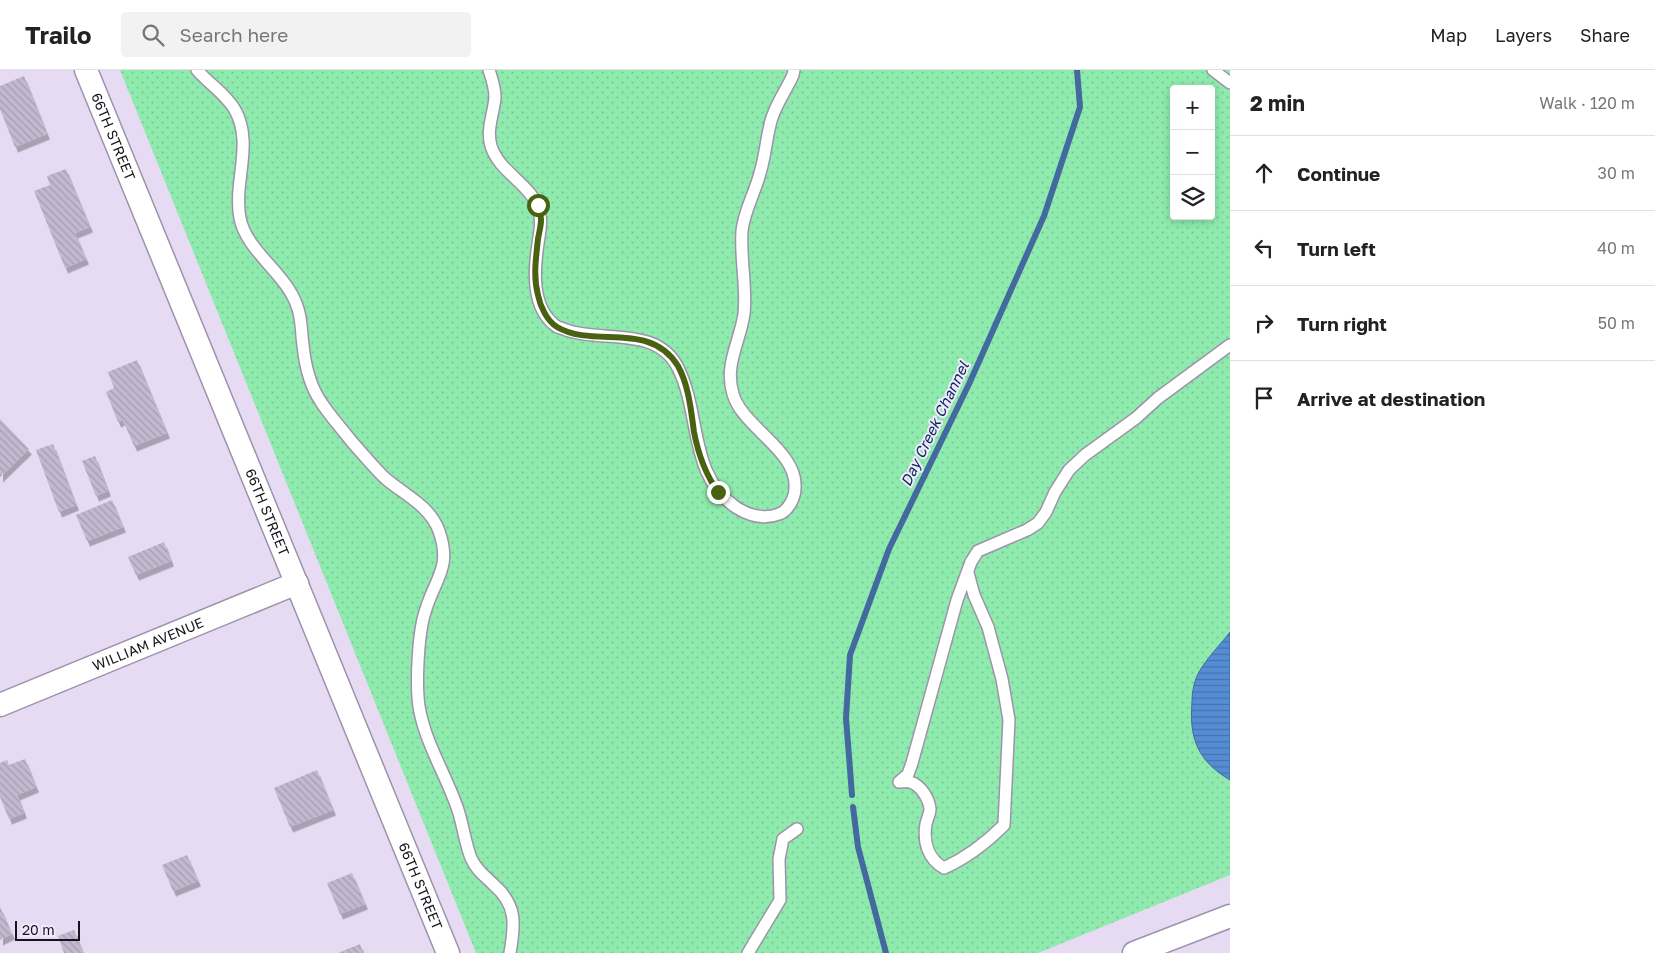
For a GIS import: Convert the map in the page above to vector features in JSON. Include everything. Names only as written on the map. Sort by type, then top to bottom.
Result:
[{"type":"street","name":"66TH STREET","points":[[86,70],[448,953]]},
{"type":"street","name":"WILLIAM AVENUE","points":[[0,705],[297,583]]},
{"type":"street","points":[[1134,953],[1230,916]]},
{"type":"lane","points":[[197,70],[209,84],[224,95],[235,110],[240,122],[244,143],[238,193],[240,219],[250,241],[269,262],[297,305],[310,382],[321,402],[373,466],[427,512],[437,526],[445,548],[444,565],[424,612],[418,675],[419,709],[423,726],[458,809],[471,857],[478,871],[504,893],[513,911],[510,953]]},
{"type":"lane","points":[[489,70],[495,98],[489,133],[491,146],[498,160],[532,194],[538,205],[541,220],[534,272],[543,312],[556,326],[574,333],[622,336],[662,348],[678,366],[685,384],[695,435],[710,480],[718,492],[730,504],[746,514],[767,518],[783,513],[794,498],[796,485],[793,472],[782,455],[738,405],[733,397],[729,376],[733,352],[744,315],[745,282],[742,230],[760,174],[770,122],[794,70]]},
{"type":"lane","points":[[1213,70],[1230,84]]},
{"type":"lane","points":[[968,573],[974,594],[988,628],[1002,680],[1009,720],[1004,825],[966,856],[944,868],[930,855],[925,843],[926,823],[930,810],[924,792],[910,782],[899,782],[908,774],[912,763],[956,600],[971,562],[978,551],[1027,530],[1038,523],[1069,470],[1085,455],[1230,345]]},
{"type":"lane","points":[[748,953],[780,900],[779,859],[783,839],[797,829]]},
{"type":"green space","points":[[120,70],[1230,70],[1230,875],[1038,953],[476,953]]},
{"type":"water","points":[[1230,632],[1230,780],[1219,773],[1203,757],[1194,738],[1191,715],[1193,690],[1197,675]]},
{"type":"building","points":[[24,76],[47,134],[15,147],[0,109],[0,86]]},
{"type":"building","points":[[66,169],[90,227],[75,233],[86,259],[65,268],[34,191],[50,185],[47,176]]},
{"type":"building","points":[[137,360],[167,433],[134,446],[123,420],[118,422],[106,392],[114,388],[108,372]]},
{"type":"building","points":[[0,419],[29,449],[0,477]]},
{"type":"building","points":[[53,444],[76,505],[59,512],[36,450]]},
{"type":"building","points":[[95,456],[108,491],[96,496],[82,461]]},
{"type":"building","points":[[112,500],[123,527],[87,541],[76,515]]},
{"type":"building","points":[[164,542],[171,561],[136,575],[128,557]]},
{"type":"building","points":[[25,759],[36,787],[17,795],[24,813],[9,819],[0,797],[0,763],[7,760],[9,765]]},
{"type":"building","points":[[317,770],[333,810],[290,827],[274,788]]},
{"type":"building","points":[[187,855],[198,881],[173,891],[162,865]]},
{"type":"building","points":[[352,873],[365,904],[340,914],[327,883]]},
{"type":"building","points":[[0,907],[12,934],[0,940]]},
{"type":"building","points":[[74,930],[83,953],[64,953],[58,936]]},
{"type":"building","points":[[360,944],[363,953],[338,953]]},
{"type":"waterway","name":"Day Creek Channel","points":[[852,795],[846,718],[850,655],[889,549],[969,384],[1044,216],[1080,107],[1077,70]]},
{"type":"waterway","name":"Day Creek Channel","points":[[853,807],[858,847],[886,953]]},
{"type":"route","points":[[538,205],[541,220],[534,272],[543,312],[556,326],[574,333],[622,336],[662,348],[678,366],[685,384],[695,435],[710,480],[718,492]]}]
